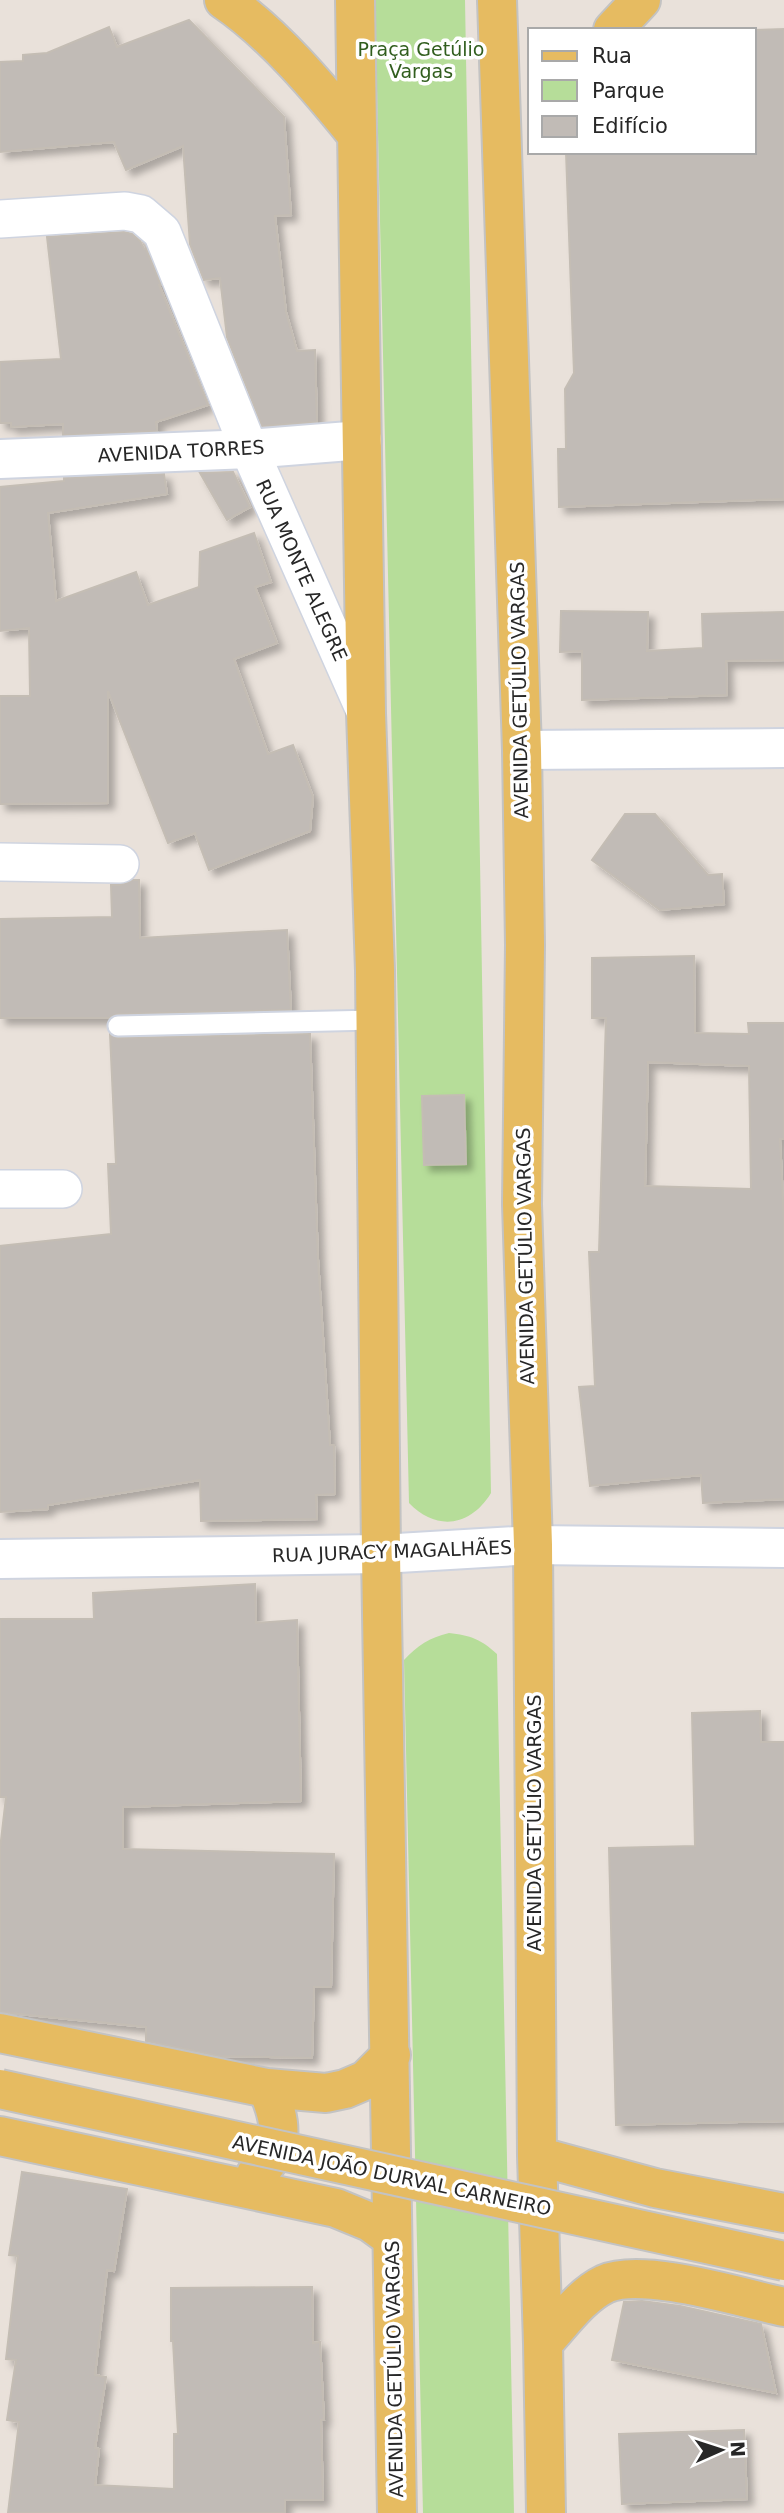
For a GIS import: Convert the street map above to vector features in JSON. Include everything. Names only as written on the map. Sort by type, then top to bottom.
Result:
[{"type":"main road","points":[[224,0],[295,64],[324,94],[357,135]]},
{"type":"main road","name":"AVENIDA GETÚLIO VARGAS","points":[[355,0],[366,713],[376,1020],[381,1554],[397,2513]]},
{"type":"main road","name":"AVENIDA GETÚLIO VARGAS","points":[[497,0],[523,750],[525,959],[522,1204],[533,1545],[537,2156],[544,2343],[546,2513]]},
{"type":"main road","points":[[615,28],[641,0]]},
{"type":"main road","points":[[504,171],[528,137]]},
{"type":"main road","points":[[0,2033],[267,2088],[326,2093],[366,2080],[391,2056]]},
{"type":"main road","points":[[228,2184],[251,2178],[268,2163],[279,2136],[278,2112],[267,2088]]},
{"type":"main road","name":"AVENIDA JOÃO DURVAL CARNEIRO","points":[[0,2089],[784,2261]]},
{"type":"main road","points":[[0,2136],[336,2208],[370,2222],[392,2238]]},
{"type":"main road","points":[[537,2156],[655,2188],[784,2213]]},
{"type":"main road","points":[[651,2278],[625,2254],[618,2237],[626,2206],[633,2196],[655,2188]]},
{"type":"main road","points":[[544,2343],[578,2304],[605,2284],[628,2278],[651,2278],[782,2312]]},
{"type":"street","name":"RUA MONTE ALEGRE","points":[[0,219],[125,211],[141,214],[162,232],[249,449],[366,713]]},
{"type":"street","name":"AVENIDA TORRES","points":[[0,459],[249,449],[362,440]]},
{"type":"street","points":[[523,750],[784,748]]},
{"type":"street","points":[[0,862],[120,864]]},
{"type":"street","points":[[0,1189],[63,1189]]},
{"type":"street","name":"RUA JURACY MAGALHÃES","points":[[0,1559],[381,1554],[533,1545],[784,1548]]},
{"type":"lane","points":[[118,1026],[376,1020]]},
{"type":"green space","name":"Praça Getúlio Vargas","points":[[375,0],[465,0],[491,1493],[474,1513],[453,1521],[431,1518],[409,1503]]},
{"type":"green space","points":[[449,1633],[475,1639],[497,1654],[514,2513],[423,2513],[404,1660],[424,1643]]},
{"type":"building","points":[[189,20],[284,117],[291,215],[275,216],[286,312],[297,351],[315,350],[317,422],[262,426],[227,337],[220,278],[204,280],[190,244],[183,146],[126,170],[114,142],[0,152],[0,62],[23,61],[23,55],[47,53],[109,27],[117,47]]},
{"type":"building","points":[[784,29],[784,499],[559,507],[558,449],[566,449],[565,389],[574,373],[566,154],[756,154],[756,30]]},
{"type":"building","points":[[124,232],[132,234],[146,249],[208,405],[156,422],[157,431],[63,435],[63,424],[11,427],[11,423],[0,423],[0,362],[61,359],[47,237]]},
{"type":"building","points":[[233,472],[250,507],[227,520],[200,473]]},
{"type":"building","points":[[164,474],[167,494],[48,513],[56,601],[136,572],[148,605],[199,587],[200,552],[254,533],[271,582],[255,587],[277,643],[234,659],[268,754],[293,745],[313,797],[310,831],[209,870],[195,833],[168,843],[108,691],[108,803],[0,804],[0,696],[30,696],[29,628],[0,631],[0,487],[64,481],[64,478]]},
{"type":"building","points":[[561,611],[648,612],[647,651],[703,648],[702,614],[784,612],[784,660],[726,661],[727,695],[582,700],[582,651],[560,652]]},
{"type":"building","points":[[625,814],[655,814],[708,875],[722,874],[724,904],[660,910],[592,860]]},
{"type":"building","points":[[139,880],[140,938],[287,930],[291,1010],[118,1014],[109,1018],[0,1018],[0,919],[112,917],[111,885]]},
{"type":"building","points":[[694,956],[695,1033],[749,1034],[748,1023],[784,1023],[784,1139],[780,1139],[784,1220],[784,1499],[703,1503],[701,1475],[590,1486],[579,1387],[595,1386],[589,1252],[599,1252],[606,1018],[592,1018],[592,958]],"holes":[[[648,1062],[749,1066],[751,1189],[645,1186]]]},
{"type":"building","points":[[110,1034],[118,1038],[310,1034],[318,1259],[330,1445],[334,1445],[335,1494],[316,1495],[317,1519],[201,1521],[200,1480],[48,1505],[48,1509],[0,1512],[0,1246],[111,1234],[108,1164],[116,1164]]},
{"type":"building","points":[[464,1095],[466,1164],[424,1165],[422,1096]]},
{"type":"building","points":[[255,1584],[256,1623],[297,1620],[301,1801],[123,1807],[123,1849],[334,1854],[331,1987],[314,1987],[312,2058],[219,2056],[146,2041],[146,2027],[0,2012],[0,1849],[6,1797],[0,1797],[0,1619],[94,1619],[93,1593]]},
{"type":"building","points":[[760,1711],[761,1742],[784,1742],[784,2121],[616,2125],[609,1848],[695,1846],[692,1713]]},
{"type":"building","points":[[22,2172],[127,2189],[114,2271],[107,2270],[95,2375],[106,2377],[95,2448],[99,2449],[95,2485],[174,2489],[174,2434],[178,2434],[171,2341],[171,2288],[312,2287],[313,2343],[320,2342],[324,2420],[321,2420],[323,2500],[285,2500],[285,2513],[8,2513],[19,2422],[7,2420],[16,2360],[6,2359],[18,2256],[9,2255]]},
{"type":"building","points":[[642,2301],[680,2306],[761,2324],[776,2393],[612,2360],[624,2302]]},
{"type":"building","points":[[744,2430],[747,2499],[622,2504],[619,2434]]}]
